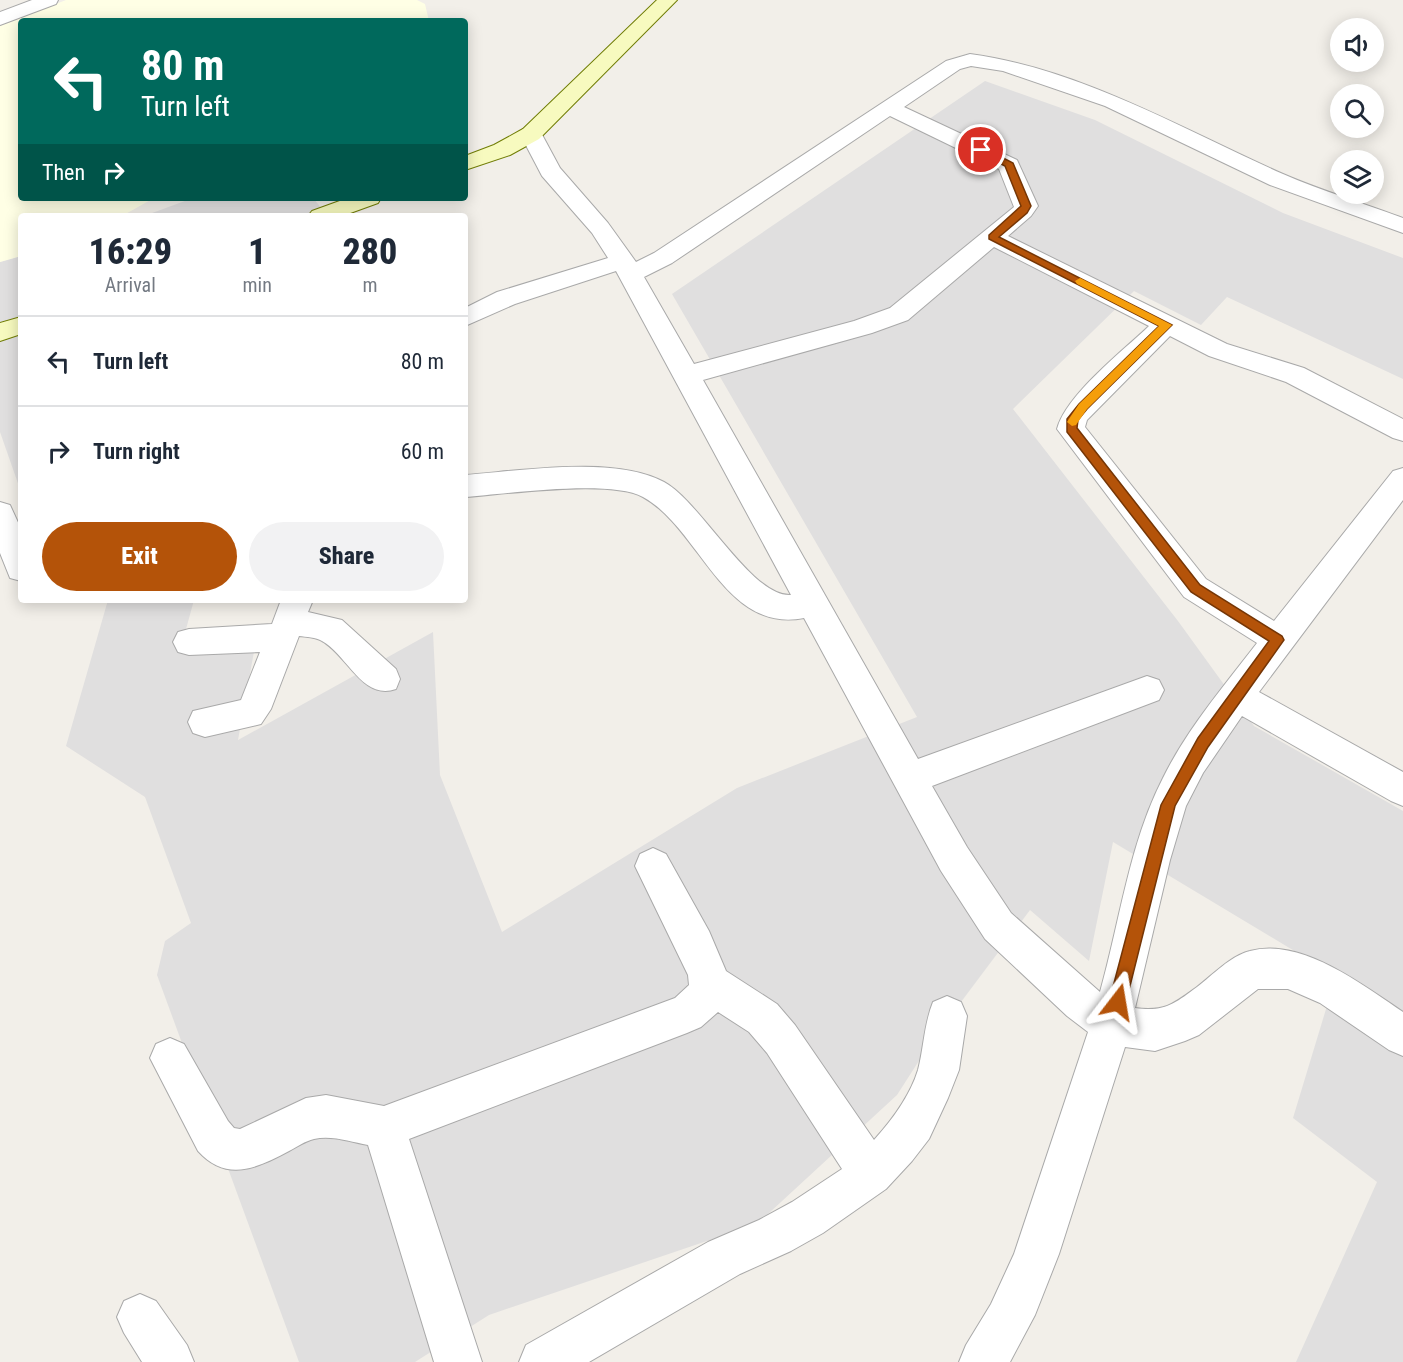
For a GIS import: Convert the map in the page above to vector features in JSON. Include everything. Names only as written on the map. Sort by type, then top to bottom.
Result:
[{"type":"street","points":[[0,19],[49,0]]},
{"type":"street","points":[[468,162],[502,150],[531,134],[668,0]]},
{"type":"street","points":[[468,317],[506,298],[663,258],[960,62],[987,61],[1006,65],[1136,112],[1278,180],[1403,226]]},
{"type":"street","points":[[685,376],[899,314],[1023,211],[1026,206],[1009,165],[890,108]]},
{"type":"street","points":[[531,134],[550,171],[607,236],[627,268],[954,859],[998,926],[1081,1002],[1112,1025],[1155,1031],[1185,1021],[1251,970],[1289,969],[1334,989],[1403,1036]]},
{"type":"street","points":[[328,213],[362,201]]},
{"type":"street","points":[[992,237],[1218,350],[1295,375],[1403,431]]},
{"type":"street","points":[[1166,325],[1083,406],[1073,419],[1071,429],[1195,588],[1278,640]]},
{"type":"street","points":[[0,332],[18,326]]},
{"type":"street","points":[[468,486],[600,477],[618,477],[638,481],[658,490],[681,510],[724,569],[748,590],[771,605],[783,608],[811,604]]},
{"type":"street","points":[[983,1362],[1004,1330],[1029,1272],[1085,1112],[1112,1025],[1168,805],[1203,743],[1278,640],[1403,479]]},
{"type":"street","points":[[0,513],[18,561]]},
{"type":"street","points":[[205,722],[249,714],[254,709],[289,619]]},
{"type":"street","points":[[189,642],[289,619],[331,629],[384,679]]},
{"type":"street","points":[[910,778],[1146,690]]},
{"type":"street","points":[[1237,696],[1403,790]]},
{"type":"street","points":[[170,1058],[213,1136],[224,1147],[240,1150],[257,1145],[306,1119],[326,1116],[384,1127],[687,1014],[703,1001],[710,983],[705,964],[653,866]]},
{"type":"street","points":[[710,983],[763,1018],[781,1039],[871,1174]]},
{"type":"street","points":[[543,1362],[726,1257],[781,1232],[841,1197],[871,1174],[895,1151],[919,1117],[938,1070],[947,1016]]},
{"type":"street","points":[[384,1127],[458,1362]]},
{"type":"street","points":[[140,1317],[170,1362]]},
{"type":"shaded area","points":[[66,0],[417,0],[425,4],[428,18],[20,18]]},
{"type":"shaded area","points":[[18,19],[18,201],[149,201],[127,213],[18,213],[18,257],[0,262],[0,26]]},
{"type":"shaded area","points":[[985,81],[1095,120],[1283,213],[1403,258],[1403,379],[1227,297],[1201,325],[1134,291],[1013,409],[1178,621],[1254,726],[1403,811],[1403,1362],[1296,1362],[1377,1182],[1293,1118],[1336,976],[1113,842],[1089,961],[1030,910],[931,1042],[897,1095],[757,1224],[489,1315],[415,1362],[299,1362],[157,975],[165,941],[191,923],[145,797],[66,746],[107,603],[193,603],[180,651],[255,646],[238,740],[433,632],[440,775],[502,932],[737,788],[917,717],[672,294]]},
{"type":"shaded area","points":[[185,201],[316,201],[326,213],[152,213]]},
{"type":"shaded area","points":[[18,257],[18,483],[0,432],[0,262]]},
{"type":"slow traffic","points":[[1072,422],[1083,406],[1166,325],[1080,281]]},
{"type":"route","points":[[981,150],[1009,165],[1026,206],[992,237],[1166,325],[1083,406],[1073,419],[1071,429],[1073,433],[1195,588],[1278,640],[1203,743],[1168,805],[1118,1002]]}]
